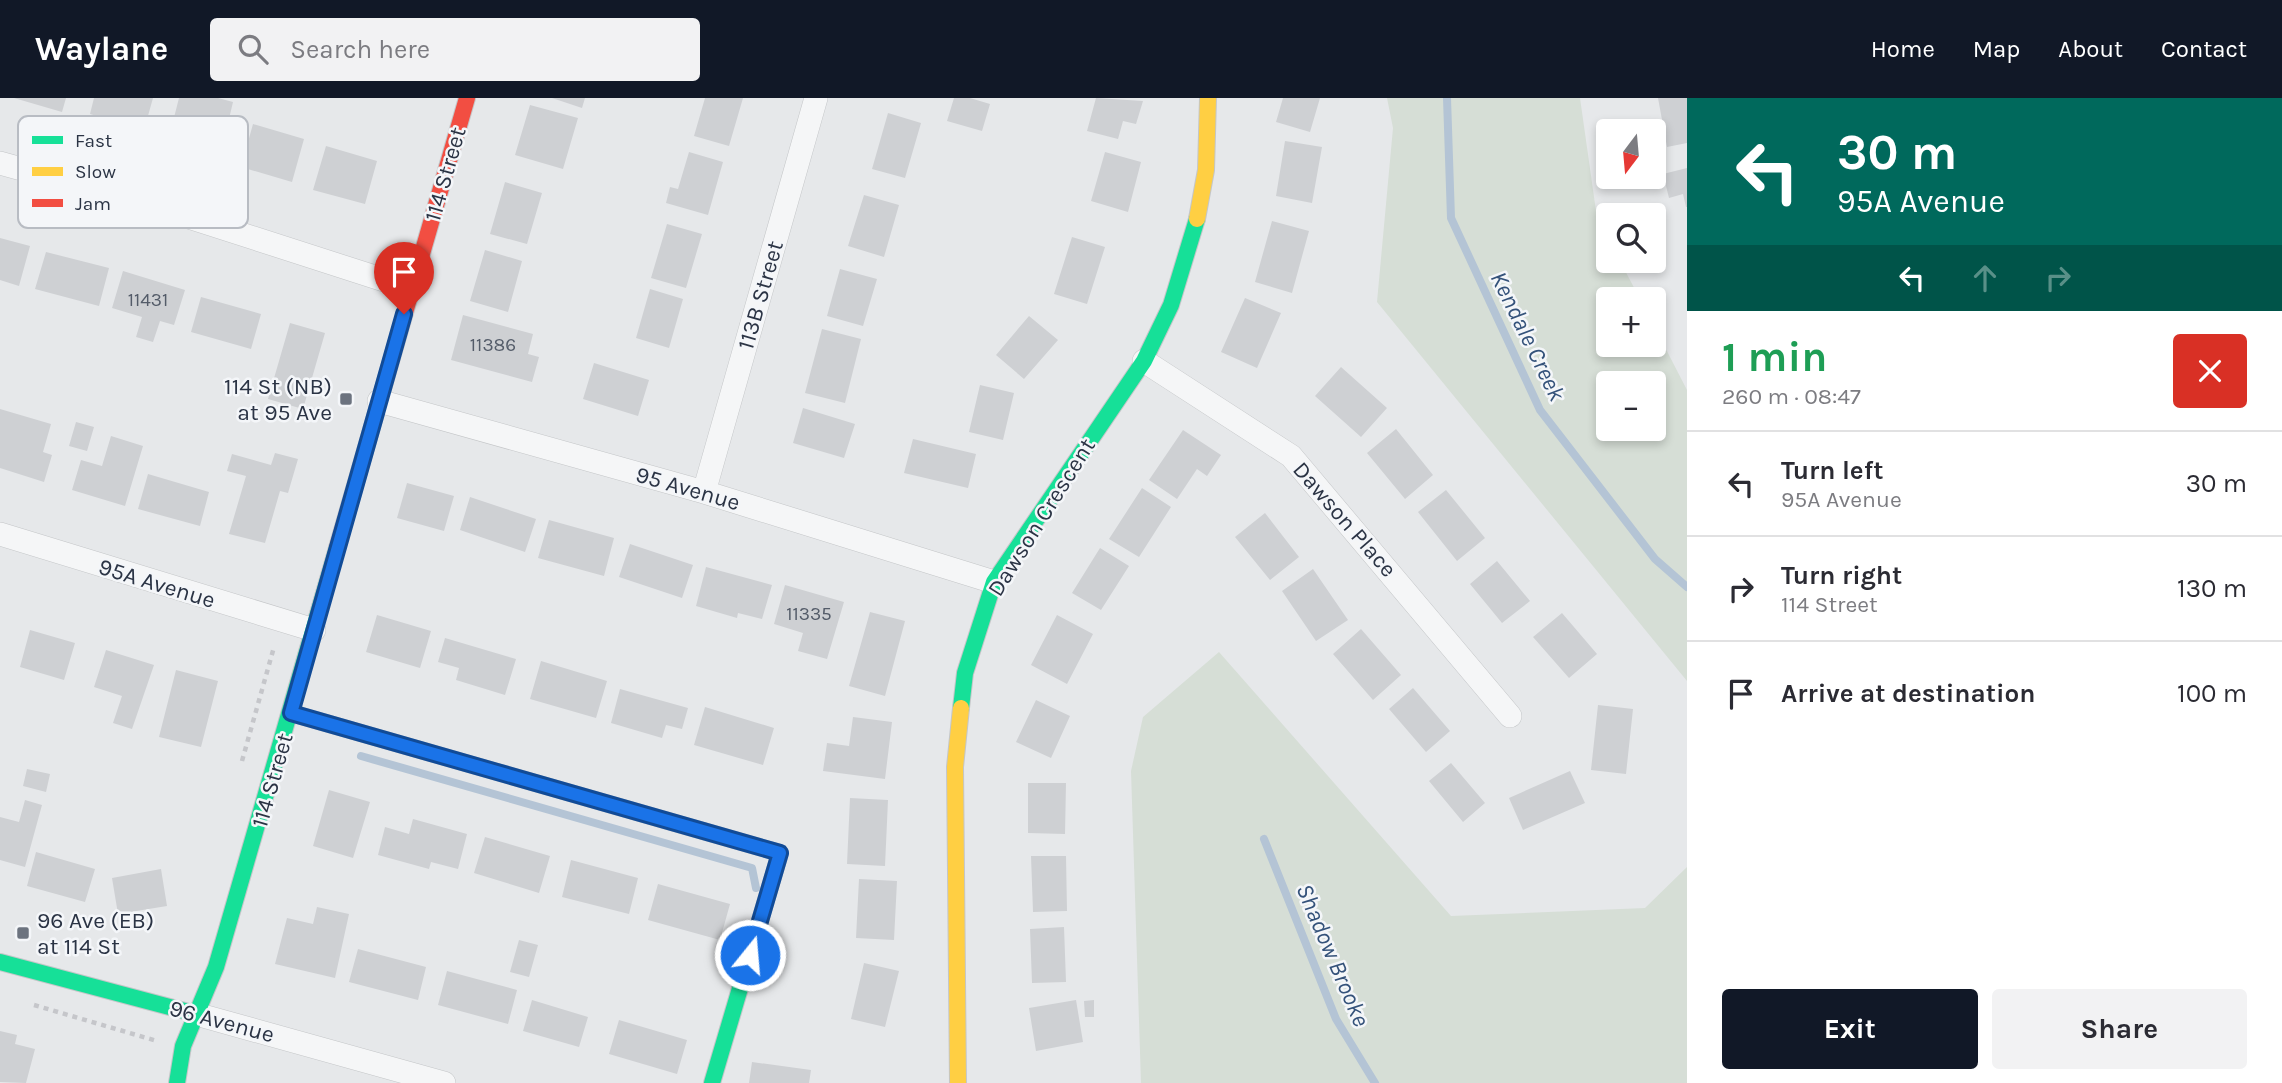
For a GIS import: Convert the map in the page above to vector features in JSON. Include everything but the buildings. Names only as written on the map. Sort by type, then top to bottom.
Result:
[{"type":"street","name":"114 Street","points":[[177,1083],[183,1046],[216,967],[291,713],[467,98]]},
{"type":"street","name":"113B Street","points":[[704,492],[816,98]]},
{"type":"street","name":"Dawson Crescent","points":[[958,1083],[956,736],[967,662],[995,582],[1144,361],[1171,305],[1193,239],[1206,170],[1208,98]]},
{"type":"street","points":[[0,163],[18,168]]},
{"type":"street","points":[[223,228],[412,289]]},
{"type":"street","name":"Dawson Place","points":[[1144,361],[1291,456],[1510,716]]},
{"type":"street","name":"95 Avenue","points":[[379,401],[704,492],[995,582]]},
{"type":"street","name":"95A Avenue","points":[[0,534],[314,630]]},
{"type":"street","points":[[291,713],[780,853],[712,1083]]},
{"type":"street","name":"96 Avenue","points":[[0,962],[444,1083]]},
{"type":"path","points":[[26,1002],[183,1046]]},
{"type":"shaded area","points":[[1387,98],[1580,98],[1596,211],[1596,273],[1626,273],[1634,287],[1596,287],[1596,357],[1666,357],[1666,349],[1687,390],[1687,681],[1377,302],[1393,128]]},
{"type":"shaded area","points":[[1219,652],[1451,916],[1645,908],[1687,867],[1687,1083],[1141,1083],[1131,771],[1143,717]]},
{"type":"waterway","name":"Kendale Creek","points":[[1447,98],[1451,218],[1540,410],[1655,559],[1687,587]]},
{"type":"waterway","points":[[361,756],[752,868],[756,888]]},
{"type":"waterway","name":"Shadow Brooke","points":[[1264,839],[1336,1019],[1375,1083]]},
{"type":"traffic: fast","points":[[961,708],[965,673],[994,582],[1144,361],[1171,305],[1197,219]]},
{"type":"traffic: fast","points":[[177,1083],[183,1046],[216,967],[337,548]]},
{"type":"traffic: fast","points":[[703,831],[780,853],[712,1083]]},
{"type":"traffic: fast","points":[[0,962],[196,1014]]},
{"type":"traffic: slow","points":[[1197,219],[1206,170],[1208,98]]},
{"type":"traffic: slow","points":[[958,1083],[955,767],[961,708]]},
{"type":"traffic: slow","points":[[291,713],[703,831]]},
{"type":"traffic: jam","points":[[337,548],[467,98]]},
{"type":"place","name":"114 St (NB) at 95 Ave","points":[[346,399]]},
{"type":"place","name":"96 Ave (EB) at 114 St","points":[[23,933]]},
{"type":"route","points":[[404,314],[291,713],[780,853],[750,955]]}]
